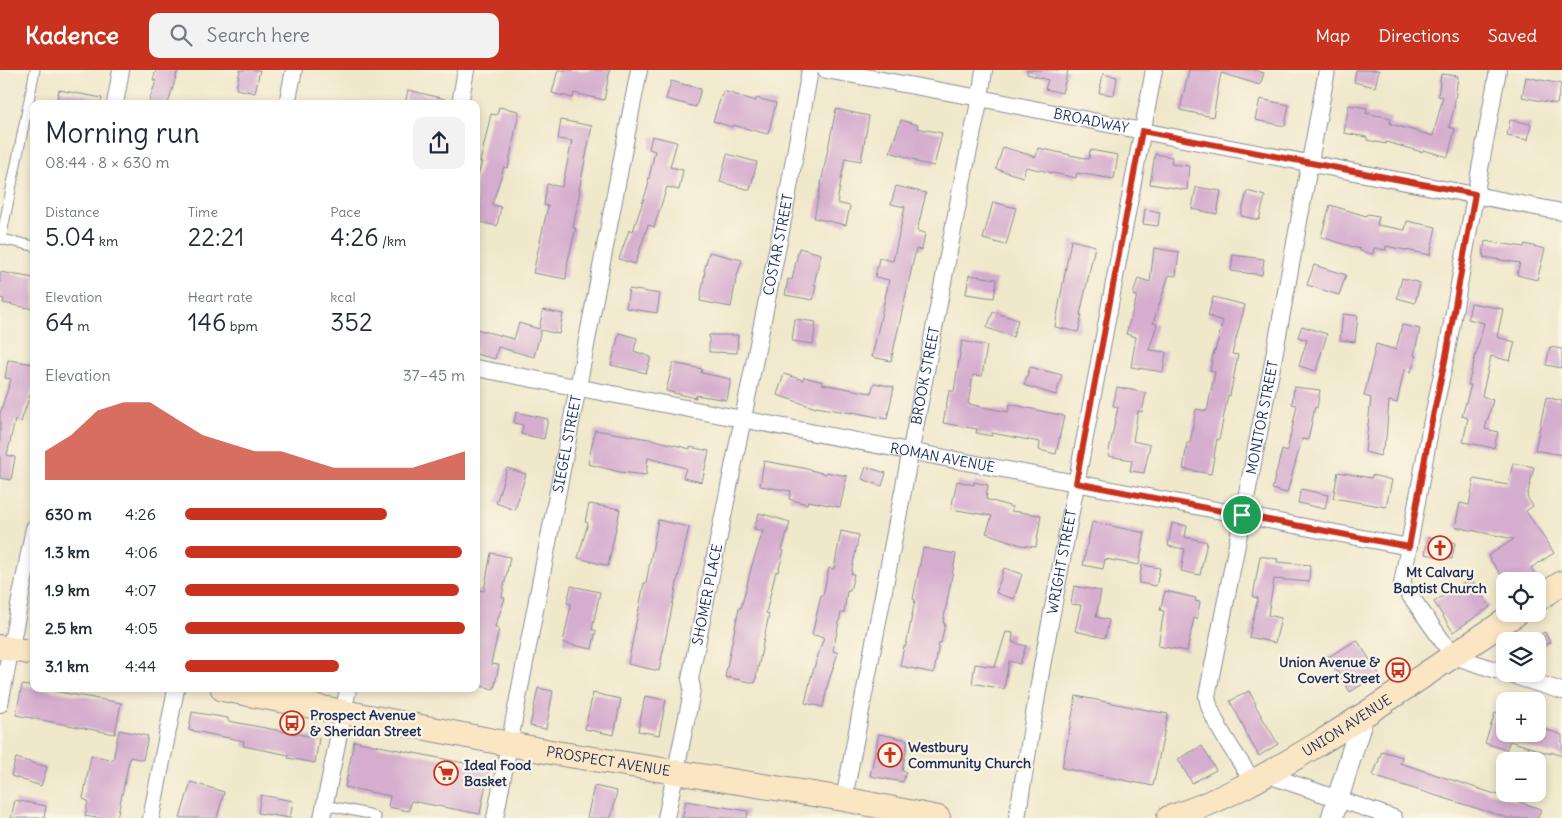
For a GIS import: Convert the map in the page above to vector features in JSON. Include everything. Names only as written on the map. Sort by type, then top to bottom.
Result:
[{"type":"main road","points":[[1546,594],[1562,583]]},
{"type":"main road","name":"UNION AVENUE","points":[[1168,818],[1186,813],[1260,778],[1363,716],[1504,622]]},
{"type":"main road","points":[[5,648],[30,652]]},
{"type":"main road","name":"PROSPECT AVENUE","points":[[239,692],[509,744],[844,799],[938,818]]},
{"type":"street","points":[[115,100],[119,70]]},
{"type":"street","points":[[288,100],[294,70]]},
{"type":"street","points":[[461,100],[466,70]]},
{"type":"street","name":"SIEGEL STREET","points":[[495,818],[639,70]]},
{"type":"street","name":"COSTAR STREET","points":[[743,420],[783,221],[810,70]]},
{"type":"street","name":"BROADWAY","points":[[826,70],[980,98],[1562,212]]},
{"type":"street","name":"BROOK STREET","points":[[844,799],[984,70]]},
{"type":"street","name":"WRIGHT STREET","points":[[1017,818],[1044,657],[1154,70]]},
{"type":"street","name":"MONITOR STREET","points":[[1260,778],[1213,717],[1208,705],[1207,696],[1272,367],[1327,70]]},
{"type":"street","points":[[1496,670],[1453,656],[1402,584],[1498,70]]},
{"type":"street","name":"ROMAN AVENUE","points":[[480,369],[1409,547]]},
{"type":"street","name":"SHOMER PLACE","points":[[666,818],[690,702],[692,688],[690,679],[743,420]]},
{"type":"street","points":[[0,704],[5,648],[30,568]]},
{"type":"street","points":[[1534,682],[1562,691]]},
{"type":"street","points":[[151,818],[175,692]]},
{"type":"street","points":[[324,812],[347,692]]},
{"type":"street","points":[[1334,809],[1363,716]]},
{"type":"street","points":[[1260,778],[1334,809],[1394,818]]},
{"type":"lane","points":[[30,245],[1,239],[35,70]]},
{"type":"lane","points":[[324,812],[369,814],[376,818]]},
{"type":"building","points":[[156,70],[178,70],[169,100],[149,100],[156,81],[153,80]]},
{"type":"building","points":[[240,70],[260,70],[255,93],[236,89]]},
{"type":"building","points":[[558,70],[610,70],[604,100],[574,93],[573,98],[552,93]]},
{"type":"building","points":[[1027,70],[1068,70],[1062,93],[1045,89],[1048,80],[1027,74]]},
{"type":"building","points":[[1189,70],[1254,70],[1264,73],[1260,85],[1221,73],[1213,117],[1180,110]]},
{"type":"building","points":[[1356,70],[1379,70],[1375,87],[1354,82]]},
{"type":"building","points":[[1103,74],[1117,77],[1114,95],[1099,93]]},
{"type":"building","points":[[1441,74],[1458,76],[1454,108],[1449,127],[1455,129],[1448,157],[1386,142],[1386,144],[1367,140],[1367,137],[1344,133],[1349,105],[1367,108],[1366,113],[1391,118],[1390,124],[1433,136],[1443,97],[1438,96]]},
{"type":"building","points":[[1526,77],[1561,84],[1557,104],[1522,97]]},
{"type":"building","points":[[671,81],[701,89],[696,107],[666,99]]},
{"type":"building","points":[[59,90],[102,98],[102,100],[57,100]]},
{"type":"building","points":[[408,90],[445,99],[445,100],[406,100]]},
{"type":"building","points":[[723,91],[756,101],[756,98],[776,103],[768,134],[713,121]]},
{"type":"building","points":[[1260,99],[1289,105],[1285,126],[1255,120]]},
{"type":"building","points":[[499,107],[519,111],[508,168],[504,167],[492,205],[501,207],[497,226],[480,222],[480,168],[482,162],[480,162],[491,114],[497,115]]},
{"type":"building","points":[[836,109],[869,116],[861,161],[845,158],[837,203],[850,206],[846,225],[814,218]]},
{"type":"building","points":[[561,120],[592,126],[579,190],[573,228],[576,228],[568,260],[566,279],[533,273],[548,206],[544,205],[547,184],[562,187],[572,141],[558,139]]},
{"type":"building","points":[[901,120],[918,125],[917,128],[942,133],[934,166],[916,162],[916,160],[890,152]]},
{"type":"building","points":[[1510,120],[1531,124],[1528,140],[1507,136]]},
{"type":"building","points":[[652,136],[677,142],[670,167],[683,170],[679,190],[667,187],[654,227],[648,225],[635,264],[619,259],[629,230],[633,231],[649,183],[655,151],[649,149]]},
{"type":"building","points":[[1003,147],[1036,157],[1038,148],[1089,159],[1090,150],[1118,155],[1114,179],[1077,173],[1076,178],[1026,167],[1023,177],[996,169]]},
{"type":"building","points":[[727,154],[757,162],[750,190],[720,182]]},
{"type":"building","points":[[1155,154],[1172,157],[1171,164],[1189,166],[1187,190],[1150,184]]},
{"type":"building","points":[[896,186],[926,193],[917,231],[925,233],[922,250],[916,249],[891,361],[872,357],[889,280],[875,277],[879,258],[893,261],[905,207],[891,204]]},
{"type":"building","points":[[1196,187],[1221,191],[1217,214],[1192,209]]},
{"type":"building","points":[[1247,191],[1265,196],[1259,220],[1241,216]]},
{"type":"building","points":[[993,202],[1016,208],[1006,245],[983,239]]},
{"type":"building","points":[[1330,205],[1366,216],[1367,214],[1379,216],[1377,225],[1405,230],[1407,221],[1436,227],[1430,255],[1386,246],[1386,250],[1374,248],[1373,254],[1321,237]]},
{"type":"building","points":[[1145,209],[1160,212],[1158,226],[1143,224]]},
{"type":"building","points":[[1071,240],[1095,246],[1078,332],[1055,327]]},
{"type":"building","points":[[1485,241],[1524,247],[1525,244],[1545,249],[1537,280],[1517,275],[1520,263],[1483,257]]},
{"type":"building","points":[[799,248],[821,254],[814,284],[816,285],[813,300],[785,295],[788,279],[792,280]]},
{"type":"building","points":[[1154,248],[1179,252],[1176,276],[1169,275],[1153,323],[1157,324],[1149,350],[1166,352],[1163,372],[1131,367],[1136,337],[1126,334],[1137,296],[1133,295],[1138,278],[1150,282]]},
{"type":"building","points":[[709,252],[742,260],[736,279],[731,307],[700,301]]},
{"type":"building","points":[[1233,255],[1264,259],[1262,275],[1231,271]]},
{"type":"building","points":[[1314,265],[1346,275],[1339,295],[1307,285]]},
{"type":"building","points":[[0,272],[30,277],[30,308],[3,303],[4,299],[0,298]]},
{"type":"building","points":[[969,275],[997,279],[994,298],[966,294]]},
{"type":"building","points":[[1402,278],[1420,283],[1415,303],[1397,298]]},
{"type":"building","points":[[629,289],[660,294],[657,313],[626,308]]},
{"type":"building","points":[[1213,297],[1245,305],[1232,354],[1238,355],[1230,396],[1228,395],[1219,440],[1217,439],[1211,474],[1183,469],[1187,443],[1190,443],[1196,409],[1207,411],[1215,372],[1210,371],[1223,321],[1208,316]]},
{"type":"building","points":[[1471,303],[1503,309],[1497,337],[1515,342],[1510,361],[1491,356],[1482,396],[1493,400],[1485,429],[1498,432],[1494,448],[1463,442],[1468,418],[1462,416],[1471,385],[1468,385],[1484,323],[1468,319]]},
{"type":"building","points":[[543,310],[563,314],[559,334],[541,330],[534,357],[498,347],[495,359],[480,355],[480,330],[514,339],[519,323],[539,329]]},
{"type":"building","points":[[993,312],[1018,320],[1013,337],[987,328]]},
{"type":"building","points":[[1343,314],[1358,316],[1355,342],[1340,340]]},
{"type":"building","points":[[795,319],[816,322],[813,344],[792,341]]},
{"type":"building","points":[[1402,325],[1420,329],[1414,355],[1416,356],[1411,372],[1404,370],[1397,403],[1389,401],[1386,438],[1380,456],[1365,452],[1371,398],[1364,396],[1376,344],[1396,350]]},
{"type":"building","points":[[1302,326],[1327,334],[1316,371],[1299,366],[1307,340],[1298,337]]},
{"type":"building","points":[[619,333],[637,338],[634,351],[651,357],[646,373],[611,365]]},
{"type":"building","points":[[709,335],[738,335],[737,353],[709,352]]},
{"type":"building","points":[[962,341],[987,346],[982,376],[973,375],[968,404],[1008,412],[1010,404],[1064,416],[1056,454],[1039,450],[1040,442],[992,433],[992,436],[976,433],[977,429],[943,423],[949,391],[954,391]]},
{"type":"building","points":[[1550,347],[1562,349],[1562,368],[1546,365]]},
{"type":"building","points":[[8,360],[30,363],[30,395],[21,422],[15,420],[7,455],[15,457],[11,480],[0,478],[0,413],[11,379],[5,378]]},
{"type":"building","points":[[673,363],[702,369],[701,373],[731,379],[727,400],[696,395],[696,398],[666,391]]},
{"type":"building","points":[[1030,367],[1062,375],[1056,395],[1024,385]]},
{"type":"building","points":[[784,374],[803,380],[804,377],[823,382],[822,384],[871,393],[874,383],[894,387],[887,419],[852,412],[816,408],[777,395]]},
{"type":"building","points":[[1117,387],[1146,393],[1142,412],[1138,411],[1133,441],[1150,445],[1144,473],[1130,471],[1132,460],[1108,456],[1118,407],[1113,406]]},
{"type":"building","points":[[1294,387],[1320,390],[1308,440],[1302,439],[1287,493],[1272,489],[1282,450],[1287,452],[1297,405],[1292,404]]},
{"type":"building","points":[[1546,397],[1562,401],[1562,455],[1535,450]]},
{"type":"building","points":[[516,412],[548,419],[544,439],[521,434],[523,425],[514,423]]},
{"type":"building","points":[[595,430],[709,451],[702,482],[683,478],[686,468],[648,458],[646,475],[620,472],[588,464]]},
{"type":"building","points":[[764,461],[826,474],[826,472],[847,476],[840,507],[808,501],[807,504],[789,499],[791,491],[760,486]]},
{"type":"building","points":[[1513,463],[1534,467],[1527,497],[1533,506],[1526,511],[1554,553],[1531,568],[1534,572],[1499,572],[1488,556],[1514,539],[1455,527],[1460,503],[1469,505],[1474,479],[1508,485]]},
{"type":"building","points":[[866,467],[886,473],[882,486],[862,479]]},
{"type":"building","points":[[507,468],[526,474],[515,510],[496,503]]},
{"type":"building","points":[[1338,472],[1371,478],[1372,475],[1392,480],[1386,507],[1333,498]]},
{"type":"building","points":[[957,481],[974,485],[974,482],[988,485],[986,499],[1012,507],[1011,511],[1041,515],[1036,547],[1021,545],[986,533],[992,516],[951,509]]},
{"type":"building","points":[[1301,489],[1328,495],[1325,509],[1298,503]]},
{"type":"building","points":[[589,504],[620,509],[608,566],[578,558],[588,523],[585,522]]},
{"type":"building","points":[[759,513],[790,522],[782,550],[784,551],[778,572],[776,571],[766,613],[769,614],[755,683],[725,677],[739,608],[741,608],[763,531],[754,529]]},
{"type":"building","points":[[658,520],[689,527],[659,671],[628,664]]},
{"type":"building","points":[[1092,522],[1145,533],[1139,565],[1105,559],[1103,569],[1083,565]]},
{"type":"building","points":[[1172,523],[1187,526],[1185,537],[1207,542],[1200,575],[1181,571],[1185,549],[1168,546]]},
{"type":"building","points":[[841,531],[859,535],[851,574],[854,574],[850,591],[847,591],[844,613],[841,613],[833,651],[838,653],[828,683],[823,707],[805,703],[824,637],[812,635],[829,568],[834,569]]},
{"type":"building","name":"Mt Calvary Baptist Church","points":[[1428,537],[1455,543],[1452,559],[1425,554]]},
{"type":"building","points":[[923,548],[956,554],[943,623],[945,623],[941,643],[939,643],[934,673],[900,666],[915,600],[913,599]]},
{"type":"building","points":[[491,553],[510,557],[502,597],[505,598],[495,627],[499,628],[491,664],[499,665],[494,689],[480,686],[480,590],[484,591]]},
{"type":"building","points":[[1260,556],[1278,559],[1277,562],[1310,565],[1309,582],[1274,579],[1268,615],[1281,618],[1275,643],[1249,637],[1258,598],[1253,597]]},
{"type":"building","points":[[1142,565],[1160,568],[1156,586],[1139,583]]},
{"type":"building","points":[[1004,568],[1022,574],[1014,599],[996,593]]},
{"type":"building","points":[[1471,578],[1490,607],[1453,632],[1434,602]]},
{"type":"building","points":[[571,586],[600,592],[592,630],[596,630],[592,649],[563,643],[571,604],[567,603]]},
{"type":"building","points":[[1074,586],[1101,591],[1096,617],[1109,620],[1105,638],[1075,631],[1081,605],[1071,604]]},
{"type":"building","points":[[1165,591],[1196,598],[1195,601],[1200,602],[1197,619],[1194,618],[1187,651],[1158,646],[1164,611],[1160,610]]},
{"type":"building","points":[[1006,632],[1013,633],[1012,642],[1026,646],[1020,664],[1009,661],[1004,689],[972,683],[975,664],[995,667]]},
{"type":"building","points":[[1546,634],[1550,642],[1546,644]]},
{"type":"building","points":[[1357,640],[1379,674],[1350,692],[1328,657]]},
{"type":"building","points":[[22,685],[30,686],[30,692],[59,692],[121,703],[115,734],[16,715]]},
{"type":"building","points":[[538,688],[553,691],[546,729],[530,726]]},
{"type":"building","points":[[1249,691],[1278,744],[1259,756],[1230,701]]},
{"type":"building","points":[[593,693],[621,699],[614,735],[585,729]]},
{"type":"building","points":[[645,696],[666,700],[659,735],[638,731]]},
{"type":"building","points":[[1076,696],[1168,714],[1153,786],[1062,768]]},
{"type":"building","points":[[192,712],[228,718],[228,721],[319,738],[315,763],[288,758],[289,755],[243,746],[244,741],[189,730]]},
{"type":"building","points":[[1495,713],[1496,742],[1510,742],[1506,750],[1485,743]]},
{"type":"building","points":[[119,730],[148,736],[143,760],[130,757],[117,818],[85,816],[88,801],[83,799],[91,755],[113,760]]},
{"type":"building","points":[[1546,730],[1562,735],[1562,756],[1513,742],[1546,742]]},
{"type":"building","name":"Westbury Community Church","points":[[879,734],[908,740],[902,771],[906,772],[903,782],[870,776]]},
{"type":"building","points":[[354,741],[489,768],[480,814],[411,801],[409,811],[388,807],[390,796],[345,787]]},
{"type":"building","points":[[1202,746],[1216,770],[1192,783],[1178,759]]},
{"type":"building","points":[[1382,751],[1402,757],[1400,763],[1496,794],[1496,802],[1520,802],[1541,809],[1538,818],[1508,818],[1373,776]]},
{"type":"building","points":[[16,758],[47,767],[41,786],[11,776]]},
{"type":"building","points":[[191,782],[224,792],[217,818],[180,818]]},
{"type":"building","points":[[594,786],[617,791],[611,818],[587,818]]},
{"type":"building","points":[[261,795],[293,801],[290,818],[258,813]]},
{"type":"building","points":[[15,800],[46,806],[44,818],[11,818]]},
{"type":"building","points":[[686,801],[748,811],[747,818],[682,818]]},
{"type":"place","name":"Mt Calvary Baptist Church","points":[[1440,548]]},
{"type":"place","name":"Union Avenue & Covert Street","points":[[1398,670]]},
{"type":"place","name":"Prospect Avenue & Sheridan Street","points":[[292,723]]},
{"type":"place","name":"Westbury Community Church","points":[[890,755]]},
{"type":"place","name":"Ideal Food Basket","points":[[446,773]]},
{"type":"route","points":[[1142,131],[1475,194],[1409,547],[1242,515],[1076,483],[1142,131]]}]
